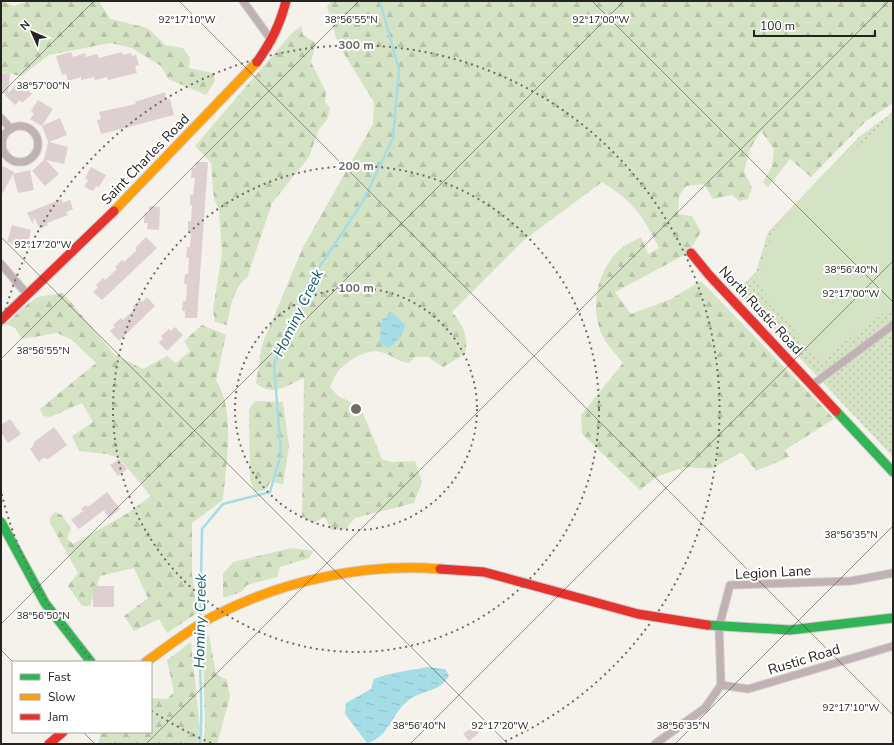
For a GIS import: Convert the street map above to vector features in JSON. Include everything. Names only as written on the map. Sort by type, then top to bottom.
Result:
[{"type":"street","points":[[242,1],[272,41]]},
{"type":"street","name":"Saint Charles Road","points":[[1,320],[171,154],[253,68],[272,41],[281,22],[286,1]]},
{"type":"street","points":[[1,118],[12,128]]},
{"type":"street","points":[[23,126],[34,132],[38,143],[38,149],[31,159],[19,162],[14,161],[5,154],[2,143],[4,137],[12,128],[23,126]]},
{"type":"street","name":"North Rustic Road","points":[[691,254],[893,472]]},
{"type":"street","points":[[1,264],[27,294]]},
{"type":"street","points":[[812,385],[893,325]]},
{"type":"street","points":[[1,522],[45,603],[90,661]]},
{"type":"street","points":[[150,659],[188,632],[242,603],[307,580],[373,570],[415,567],[484,572],[638,614],[719,627],[790,630],[893,618]]},
{"type":"street","name":"Legion Lane","points":[[721,685],[719,627],[730,585],[851,581],[893,573]]},
{"type":"street","name":"Rustic Road","points":[[721,685],[748,688],[893,646]]},
{"type":"street","points":[[655,744],[705,708],[721,685]]},
{"type":"street","points":[[50,744],[62,733]]},
{"type":"green space","points":[[1,1],[14,6],[29,1],[99,1],[110,19],[148,28],[165,45],[183,48],[190,58],[189,68],[213,73],[215,81],[206,95],[168,79],[161,66],[132,48],[110,43],[49,55],[21,76],[1,72]]},
{"type":"green space","points":[[331,1],[893,1],[893,103],[866,121],[811,177],[790,159],[768,187],[763,182],[772,166],[774,149],[761,131],[751,147],[744,171],[752,188],[748,199],[739,201],[732,195],[713,199],[704,184],[686,186],[679,196],[678,214],[692,216],[701,232],[688,253],[615,292],[631,314],[671,299],[701,281],[834,419],[785,450],[789,457],[756,471],[742,452],[711,469],[686,467],[658,476],[640,490],[582,434],[581,415],[623,363],[604,339],[597,319],[597,296],[603,274],[608,263],[615,254],[624,246],[641,237],[648,254],[659,248],[648,227],[636,210],[622,196],[602,182],[523,241],[452,312],[462,326],[466,337],[465,354],[443,367],[428,357],[415,357],[409,363],[375,351],[363,354],[350,360],[336,375],[330,387],[338,396],[360,406],[382,459],[392,462],[415,461],[422,482],[414,503],[355,518],[346,529],[331,530],[325,517],[313,523],[302,517],[304,378],[286,387],[274,390],[268,390],[256,383],[262,345],[303,247],[373,124],[374,102],[338,44],[327,7]]},
{"type":"green space","points":[[301,26],[303,35],[316,43],[311,62],[326,92],[325,102],[330,108],[327,120],[319,129],[309,157],[272,203],[247,278],[238,287],[235,293],[227,325],[215,322],[213,309],[222,254],[219,209],[214,199],[211,163],[195,146],[291,34]]},
{"type":"green space","points":[[893,112],[893,457],[737,291],[756,272],[768,232],[860,136]]},
{"type":"green space","points":[[893,121],[893,306],[819,361],[756,282],[774,231],[824,173],[889,122]]},
{"type":"green space","points":[[63,293],[115,355],[143,369],[167,356],[176,363],[190,351],[184,341],[202,325],[226,335],[216,380],[226,407],[228,422],[223,500],[192,523],[192,574],[197,613],[167,633],[159,619],[134,631],[124,616],[148,598],[134,568],[100,576],[90,606],[82,606],[68,586],[78,573],[50,523],[50,517],[55,512],[62,515],[71,529],[67,538],[73,544],[128,513],[151,496],[119,458],[107,454],[79,451],[72,436],[93,422],[82,403],[50,417],[43,416],[40,409],[96,363],[72,340],[57,333],[22,339],[15,328],[6,324],[30,302],[38,297]]},
{"type":"green space","points":[[255,401],[283,402],[289,446],[283,485],[271,481],[265,490],[255,492],[250,480],[249,409]]},
{"type":"green space","points":[[291,548],[313,551],[309,558],[280,567],[277,577],[247,585],[241,592],[223,598],[223,574],[233,562]]},
{"type":"green space","points":[[209,635],[216,674],[227,680],[230,697],[217,744],[203,744],[205,727],[203,639]]},
{"type":"green space","points":[[191,642],[200,729],[198,744],[98,744],[101,733],[152,733],[152,699],[167,699],[174,692],[167,660]]},
{"type":"water","points":[[392,312],[405,325],[402,336],[389,348],[379,344],[382,320]]},
{"type":"water","points":[[427,667],[445,669],[449,675],[446,681],[437,688],[409,700],[398,711],[386,730],[375,740],[367,743],[345,714],[346,703],[371,689],[374,679],[393,673]]},
{"type":"building","points":[[71,52],[73,57],[85,53],[86,57],[97,54],[99,58],[122,52],[123,55],[131,53],[132,56],[136,55],[139,65],[135,66],[137,73],[108,80],[107,77],[95,80],[94,77],[81,80],[81,77],[68,81],[66,74],[62,75],[56,56]]},
{"type":"building","points":[[1,73],[10,74],[8,93],[20,81],[32,94],[22,103],[20,100],[15,105],[5,95],[7,94],[1,94]]},
{"type":"building","points":[[165,92],[166,100],[170,99],[174,115],[101,134],[97,120],[101,119],[99,112],[136,104],[135,102]]},
{"type":"building","points":[[38,100],[53,109],[42,126],[30,119],[34,114],[31,111]]},
{"type":"building","points":[[60,118],[67,135],[49,142],[68,147],[64,164],[46,160],[59,174],[45,186],[32,171],[44,160],[48,142],[42,126]]},
{"type":"building","points":[[196,162],[208,162],[197,318],[185,318],[185,311],[182,311],[183,301],[186,301],[187,284],[184,284],[185,274],[188,274],[189,258],[186,257],[187,247],[190,247],[191,231],[188,231],[188,221],[191,221],[192,205],[190,205],[190,195],[193,195],[195,178],[191,178],[192,168],[195,168]]},
{"type":"building","points":[[1,165],[14,172],[1,196]]},
{"type":"building","points":[[91,167],[106,175],[99,187],[96,186],[93,191],[84,187],[88,180],[85,178]]},
{"type":"building","points":[[30,170],[34,190],[18,193],[13,174]]},
{"type":"building","points":[[61,199],[63,203],[70,200],[73,209],[66,212],[68,215],[47,223],[48,225],[40,229],[34,217],[33,224],[27,213]]},
{"type":"building","points":[[149,206],[160,207],[159,230],[147,229],[148,223],[144,223],[145,212],[149,213]]},
{"type":"building","points":[[12,225],[31,230],[28,244],[22,242],[21,246],[7,242]]},
{"type":"building","points":[[146,237],[157,248],[102,300],[93,292],[98,287],[96,285],[103,278],[105,280],[117,269],[115,267],[122,260],[124,262],[137,250],[135,248]]},
{"type":"building","points":[[147,297],[155,306],[119,341],[110,331],[115,327],[113,325],[121,318],[123,320],[135,309],[133,307],[140,300],[142,302]]},
{"type":"building","points":[[175,327],[183,335],[167,351],[159,343],[163,338],[161,336],[169,329],[171,331]]},
{"type":"building","points":[[10,419],[21,434],[8,443],[1,432],[1,425]]},
{"type":"building","points":[[54,427],[67,445],[48,459],[43,458],[39,462],[30,449],[34,442]]},
{"type":"building","points":[[119,459],[127,469],[118,476],[110,465]]},
{"type":"building","points":[[107,492],[120,509],[109,518],[104,510],[79,529],[71,520],[83,511],[81,509],[86,505],[88,507]]},
{"type":"building","points":[[93,586],[114,586],[114,607],[93,607]]},
{"type":"building","points":[[474,726],[479,733],[469,741],[463,734]]},
{"type":"waterway","name":"Hominy Creek","points":[[200,621],[202,529],[223,504],[270,492],[281,454],[274,364],[311,280],[363,201],[393,138],[399,70],[380,1]]},
{"type":"waterway","name":"Hominy Creek","points":[[200,628],[200,744]]},
{"type":"traffic: fast","points":[[836,411],[893,472]]},
{"type":"traffic: fast","points":[[1,522],[45,603],[90,661]]},
{"type":"traffic: fast","points":[[707,625],[790,630],[893,618]]},
{"type":"traffic: slow","points":[[114,211],[257,62]]},
{"type":"traffic: slow","points":[[147,661],[188,632],[214,616],[267,593],[295,584],[353,572],[382,569],[440,569]]},
{"type":"traffic: jam","points":[[257,62],[274,33],[281,18],[286,1]]},
{"type":"traffic: jam","points":[[1,320],[114,211]]},
{"type":"traffic: jam","points":[[691,253],[709,275],[836,411]]},
{"type":"traffic: jam","points":[[440,569],[484,572],[638,614],[707,625]]},
{"type":"traffic: jam","points":[[49,744],[62,733]]}]
